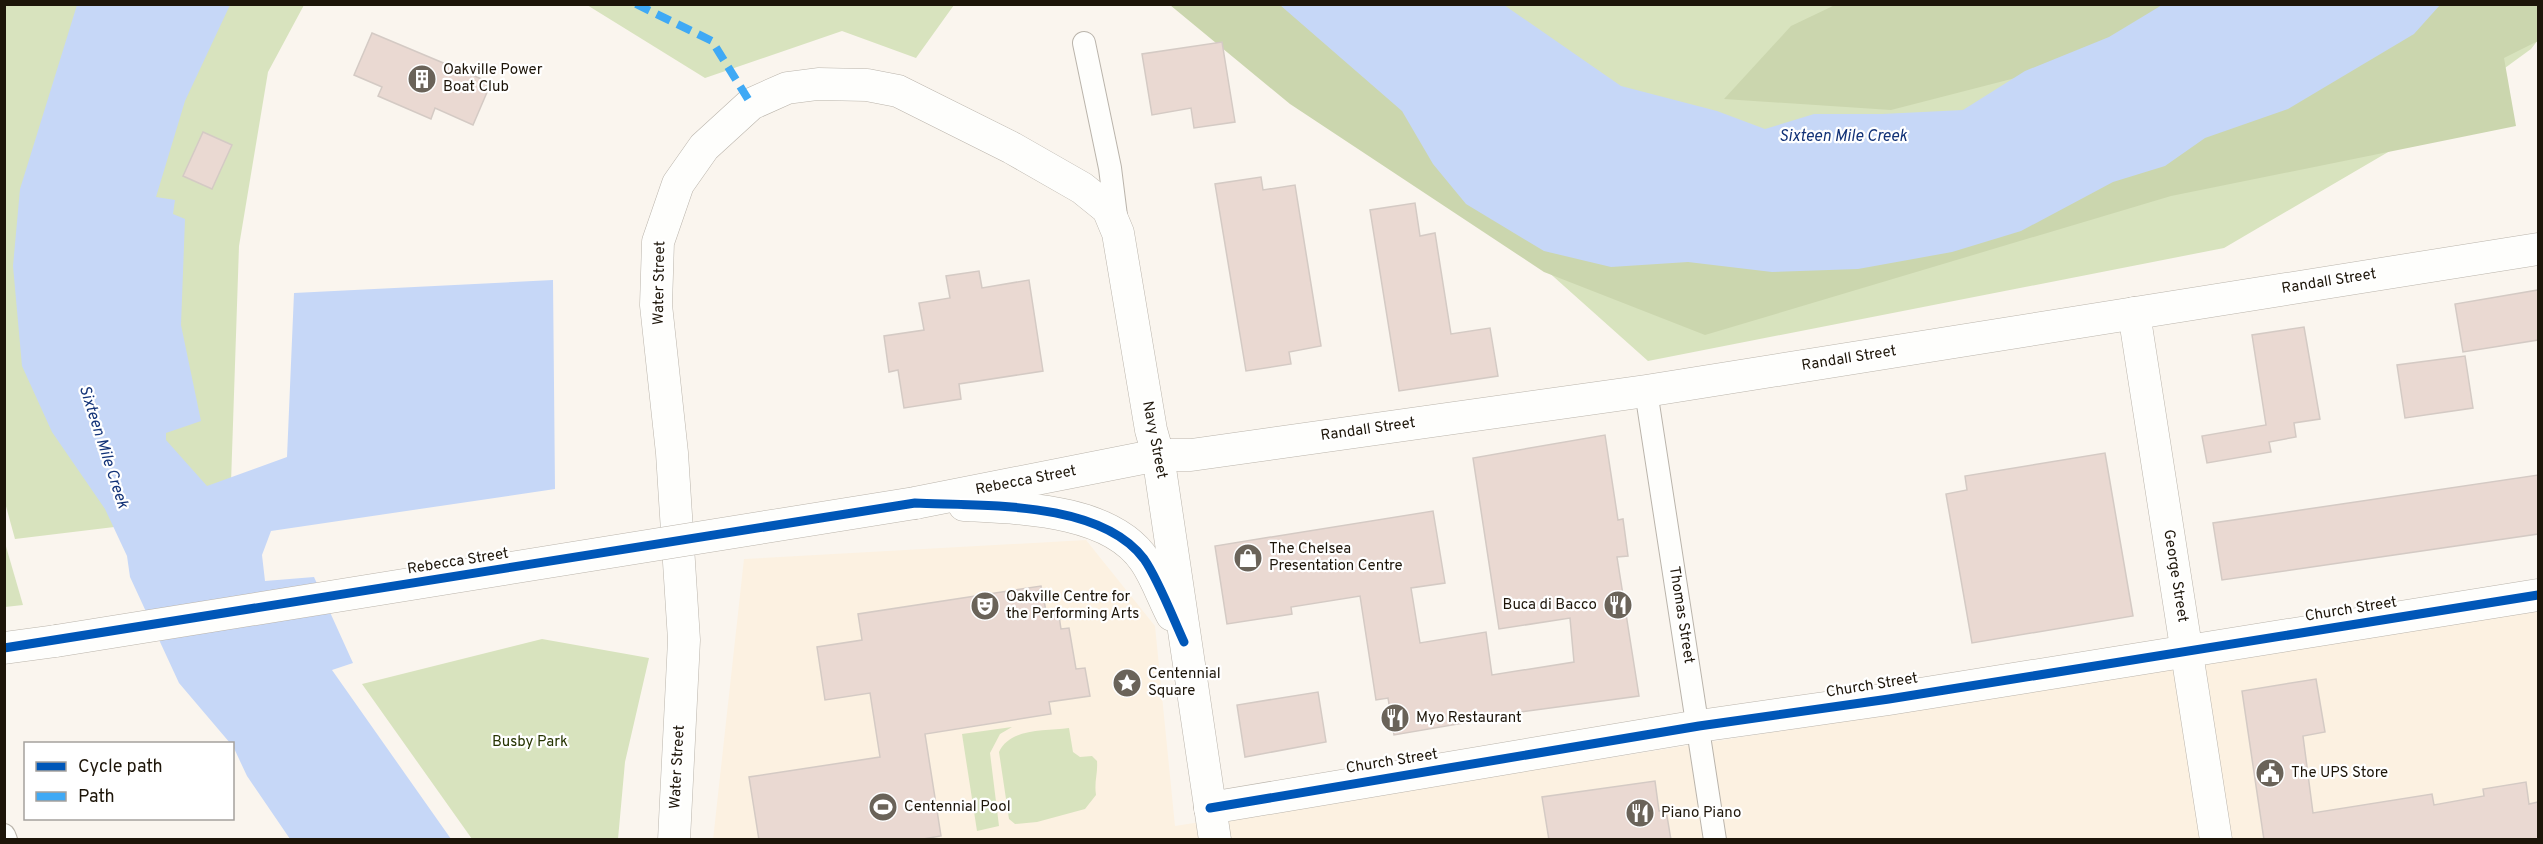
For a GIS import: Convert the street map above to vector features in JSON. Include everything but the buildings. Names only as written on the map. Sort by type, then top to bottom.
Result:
[{"type":"street","name":"Navy Street","points":[[1084,43],[1110,168],[1118,233],[1151,430],[1158,455],[1215,840]]},
{"type":"street","name":"Water Street","points":[[674,840],[684,640],[672,453],[656,305],[658,242],[678,184],[704,147],[751,104],[787,88],[818,84],[867,85],[898,91],[1012,148],[1082,188],[1108,209],[1118,233]]},
{"type":"street","name":"Randall Street","points":[[1158,455],[1191,454],[1646,391],[2538,249]]},
{"type":"street","name":"George Street","points":[[2134,313],[2216,840]]},
{"type":"street","name":"Thomas Street","points":[[1646,391],[1715,840]]},
{"type":"street","name":"Rebecca Street","points":[[4,648],[915,504],[1158,455]]},
{"type":"street","points":[[915,504],[1003,507],[1056,512],[1095,525],[1126,540],[1144,560],[1184,642]]},
{"type":"street","name":"Church Street","points":[[1210,808],[1699,726],[1890,699],[2538,595]]},
{"type":"street","points":[[4,835],[6,840]]},
{"type":"shaded area","points":[[1086,540],[1155,626],[1175,826],[2278,653],[2538,599],[2538,839],[713,840],[744,559]]},
{"type":"green space","points":[[2538,4],[2538,40],[2531,49],[2395,148],[2224,248],[1648,361],[1424,161],[1202,5]]},
{"type":"green space","points":[[4,5],[304,5],[268,72],[239,246],[230,513],[15,539],[4,499]]},
{"type":"green space","points":[[587,5],[954,5],[916,58],[842,31],[705,78]]},
{"type":"green space","points":[[1170,5],[1300,5],[1550,214],[2381,5],[2538,5],[2538,41],[2504,58],[2516,126],[2171,196],[1705,335],[1544,272],[1290,104]]},
{"type":"green space","points":[[1835,5],[2185,5],[2027,75],[1891,110],[1724,99],[1791,26]]},
{"type":"green space","points":[[5,543],[23,605],[5,607]]},
{"type":"green space","name":"Busby Park","points":[[542,639],[649,658],[625,762],[618,839],[472,839],[362,684]]},
{"type":"green space","points":[[1012,727],[1000,734],[990,753],[999,826],[977,831],[962,734]]},
{"type":"green space","points":[[1069,728],[1073,752],[1080,757],[1092,756],[1097,761],[1096,795],[1085,809],[1037,822],[1015,824],[1009,819],[999,752],[1004,744],[1020,735]]},
{"type":"water","name":"Sixteen Mile Creek","points":[[77,5],[230,5],[185,101],[156,197],[175,200],[173,214],[185,219],[181,325],[201,421],[166,433],[166,440],[207,486],[287,457],[294,293],[553,280],[555,489],[271,531],[262,555],[265,581],[314,577],[353,663],[332,670],[451,839],[290,839],[247,776],[234,748],[234,742],[229,742],[179,683],[130,577],[127,556],[105,509],[52,432],[22,366],[13,266],[20,189]]},
{"type":"water","name":"Sixteen Mile Creek","points":[[1280,5],[1504,5],[1621,86],[1717,111],[1765,129],[1814,114],[1882,114],[1963,110],[2025,71],[2109,37],[2162,5],[2440,5],[2414,34],[2288,109],[2205,138],[2165,166],[2113,182],[2021,231],[1952,252],[1858,269],[1772,272],[1688,262],[1611,267],[1544,251],[1466,204],[1433,164],[1402,111]]},
{"type":"marked path","points":[[636,4],[712,41],[751,104]]},
{"type":"cycle path","points":[[4,648],[915,503],[1005,506],[1038,510],[1070,516],[1099,526],[1124,540],[1144,559],[1160,588],[1184,642]]},
{"type":"cycle path","points":[[1210,808],[1699,726],[1889,699],[2538,595]]},
{"type":"place","name":"Oakville Power Boat Club","points":[[422,79]]},
{"type":"place","name":"The Chelsea Presentation Centre","points":[[1248,558]]},
{"type":"place","name":"Buca di Bacco","points":[[1618,605]]},
{"type":"place","name":"Oakville Centre for the Performing Arts","points":[[985,606]]},
{"type":"place","name":"Centennial Square","points":[[1127,683]]},
{"type":"place","name":"Myo Restaurant","points":[[1395,718]]},
{"type":"place","name":"The UPS Store","points":[[2270,773]]},
{"type":"place","name":"Centennial Pool","points":[[883,807]]},
{"type":"place","name":"Piano Piano","points":[[1640,813]]}]
